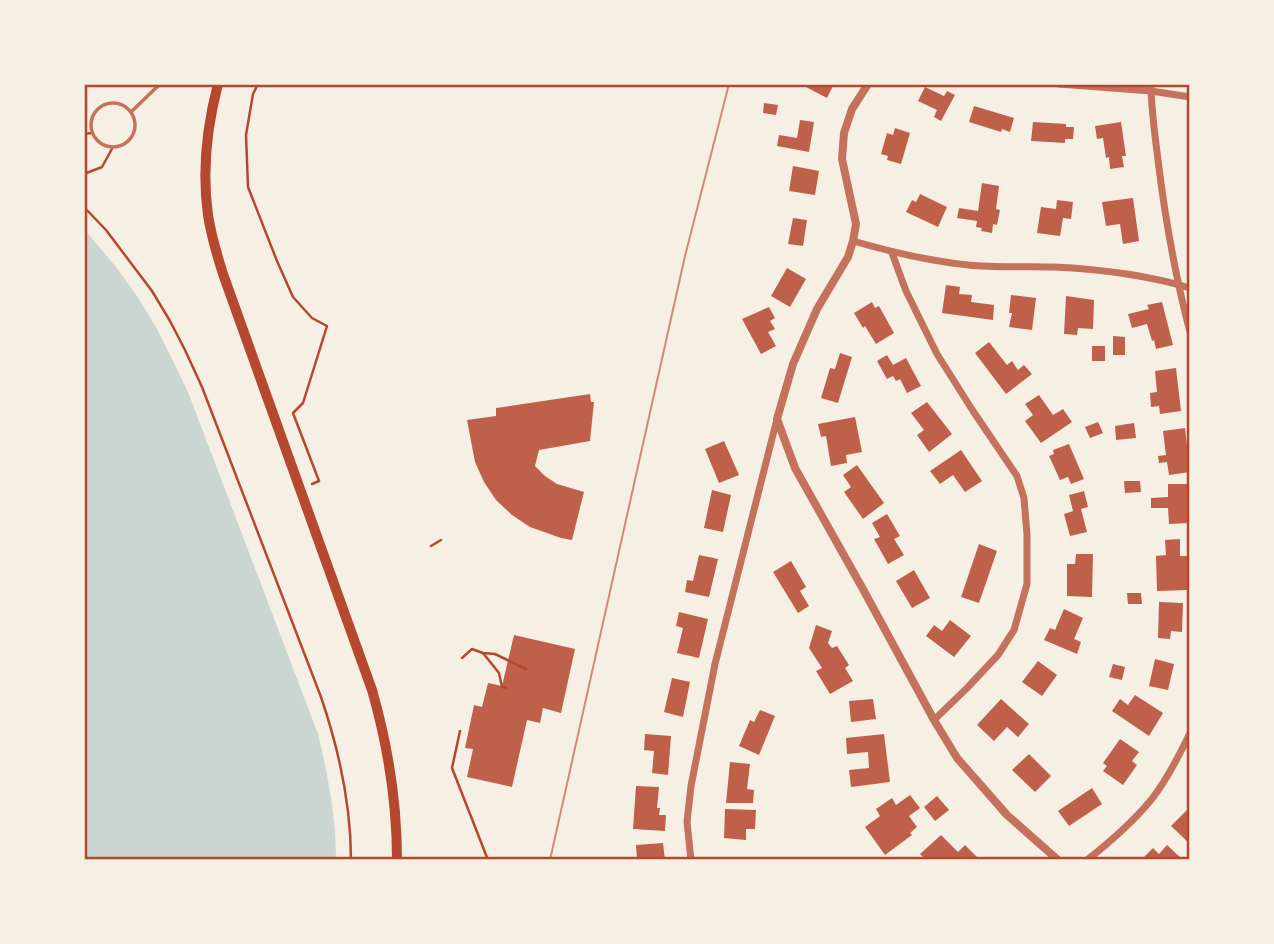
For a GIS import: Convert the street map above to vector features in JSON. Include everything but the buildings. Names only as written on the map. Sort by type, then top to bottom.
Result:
[{"type":"main road","points":[[218,84],[206,154],[206,196],[212,234],[232,299],[372,690],[391,771],[397,860]]},
{"type":"street","points":[[691,860],[687,822],[691,786],[715,664],[777,419],[797,353],[817,309],[848,257],[853,241],[856,224],[842,159],[844,133],[852,109],[868,84]]},
{"type":"street","points":[[1059,84],[1151,87],[1190,97]]},
{"type":"street","points":[[1151,87],[1163,202],[1190,332]]},
{"type":"street","points":[[853,241],[892,253],[969,265],[1056,267],[1122,274],[1190,288]]},
{"type":"street","points":[[892,253],[906,291],[937,354],[1017,476],[1024,498],[1027,584],[1014,630],[998,655],[934,720]]},
{"type":"street","points":[[777,419],[795,468],[957,758],[1007,815],[1058,860]]},
{"type":"street","points":[[1087,860],[1124,829],[1152,798],[1190,733]]},
{"type":"lane","points":[[131,112],[160,84]]},
{"type":"lane","points":[[117,103],[131,112],[135,126],[133,135],[122,145],[108,146],[98,141],[92,133],[91,121],[100,107],[117,103]]},
{"type":"path","points":[[258,84],[253,94],[246,135],[248,187],[293,297],[312,318],[327,326],[303,403],[293,414],[318,483]]},
{"type":"path","points":[[84,134],[92,133]]},
{"type":"path","points":[[84,174],[102,167],[113,147]]},
{"type":"path","points":[[84,206],[106,230],[152,291],[170,321],[202,387],[333,732],[349,814],[351,860]]},
{"type":"path","points":[[431,546],[441,540]]},
{"type":"path","points":[[462,658],[472,649],[495,654],[526,669]]},
{"type":"path","points":[[482,653],[499,673],[502,687],[506,688]]},
{"type":"path","points":[[460,731],[452,768],[488,860]]},
{"type":"shaded area","points":[[84,229],[139,299],[188,392],[318,734],[331,797],[336,860],[84,860]]},
{"type":"tram line","points":[[550,860],[685,256],[729,84]]}]
